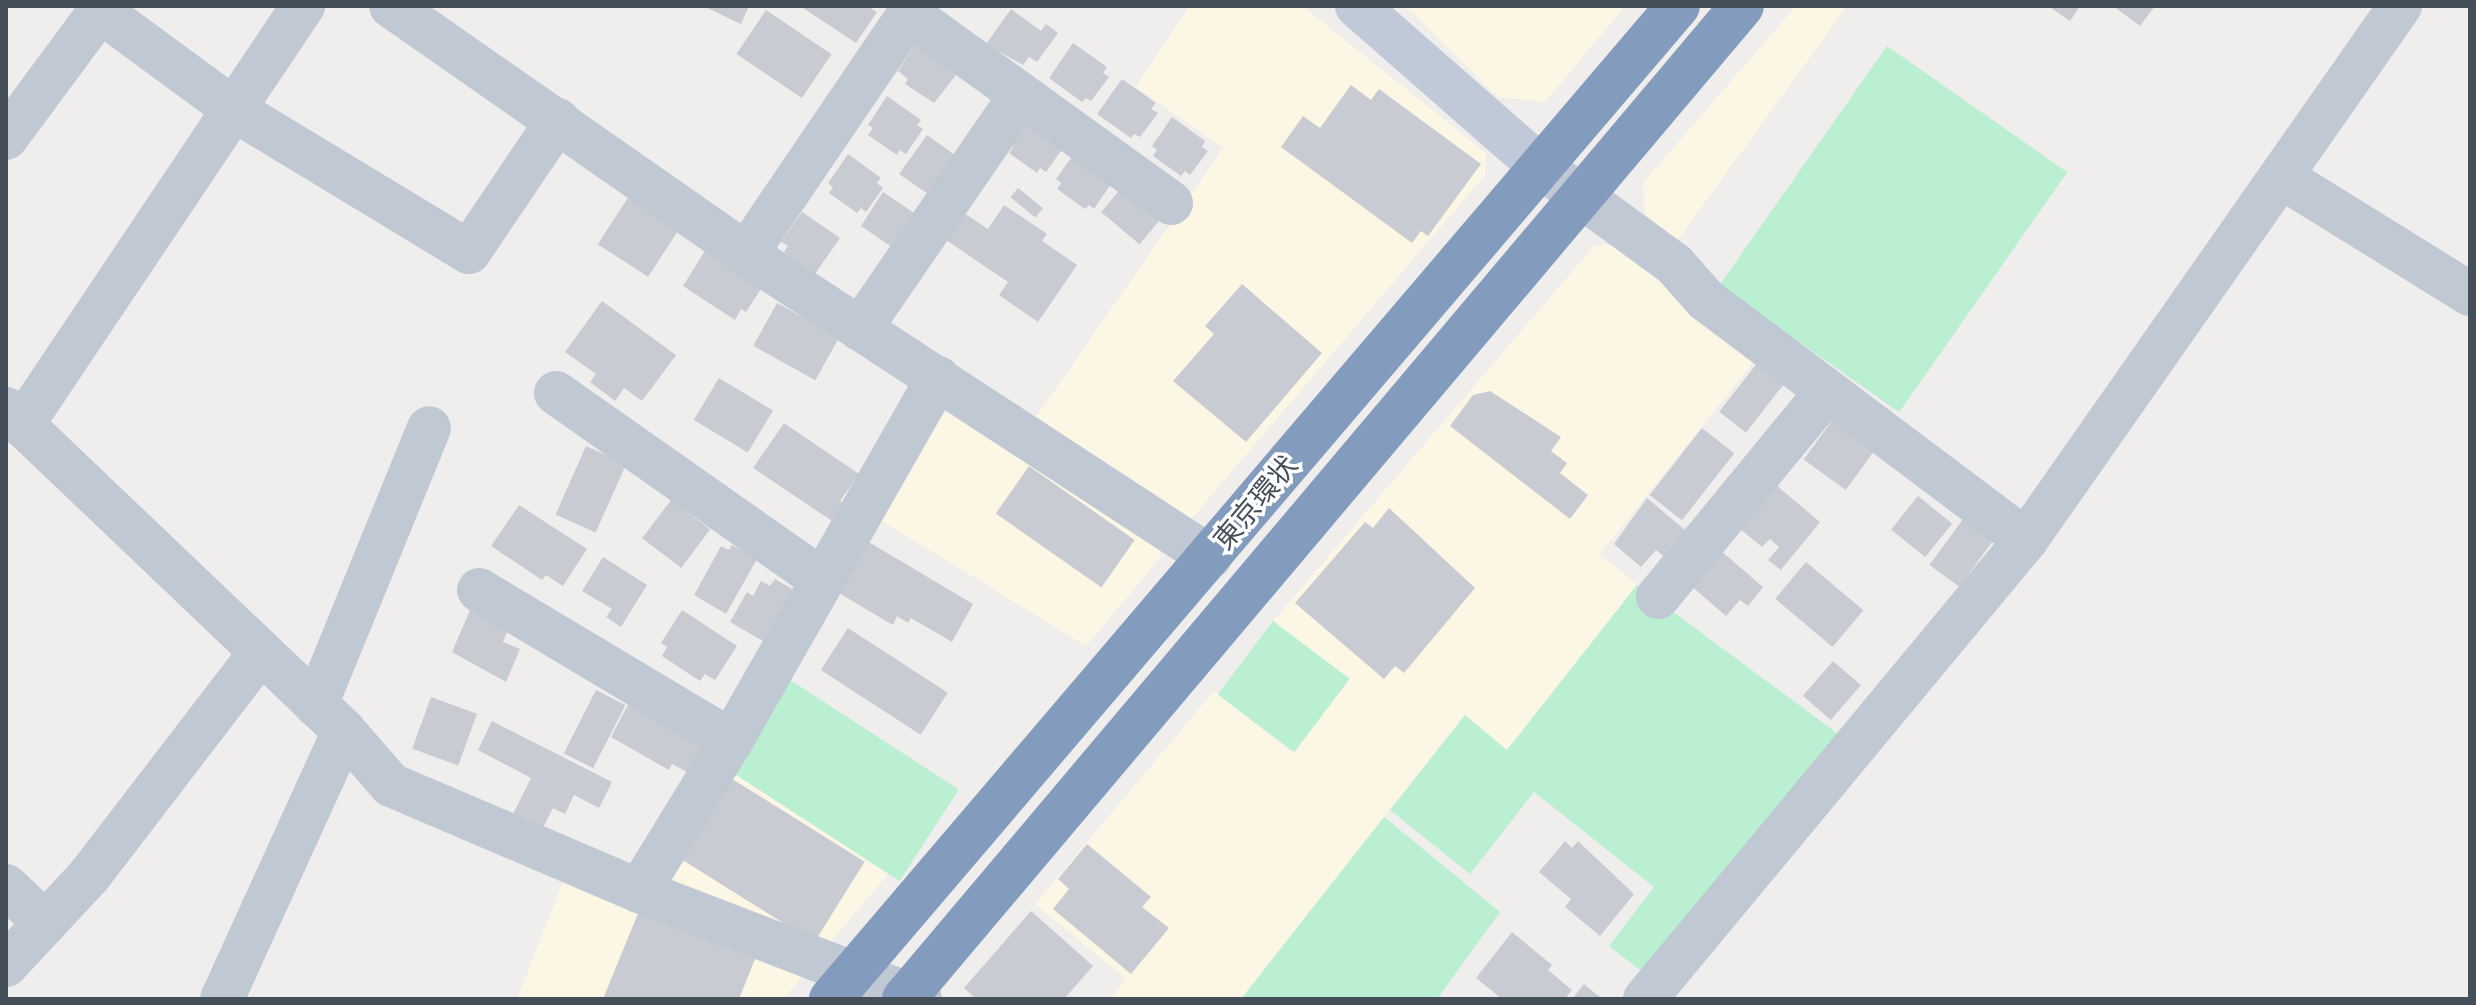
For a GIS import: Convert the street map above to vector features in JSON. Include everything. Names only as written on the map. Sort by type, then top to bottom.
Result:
[{"type":"highway","name":"東京環状","points":[[842,987],[1678,6]]},
{"type":"highway","name":"東京環状","points":[[910,997],[1742,6]]},
{"type":"street","points":[[303,6],[236,111],[14,417],[330,718],[391,785],[639,891],[842,987],[910,997]]},
{"type":"street","points":[[391,6],[746,254],[1210,557]]},
{"type":"street","points":[[1357,6],[1541,167],[1674,264],[1706,300],[2026,540]]},
{"type":"street","points":[[1645,999],[2026,540],[2283,178],[2400,6]]},
{"type":"street","points":[[6,138],[100,11],[236,111],[469,252],[558,120]]},
{"type":"street","points":[[746,254],[909,14],[1171,203]]},
{"type":"street","points":[[860,329],[1021,95]]},
{"type":"street","points":[[2283,178],[2470,294]]},
{"type":"street","points":[[639,891],[731,741],[938,378]]},
{"type":"street","points":[[1658,597],[1827,391]]},
{"type":"street","points":[[556,393],[821,579]]},
{"type":"street","points":[[222,999],[330,718],[429,428]]},
{"type":"street","points":[[479,590],[731,741]]},
{"type":"street","points":[[6,965],[89,876],[261,652]]},
{"type":"street","points":[[6,886],[45,923]]},
{"type":"shaded area","points":[[1189,6],[1302,6],[1486,153],[1485,175],[1192,518],[1175,523],[1027,430],[1223,148],[1136,87]]},
{"type":"shaded area","points":[[1405,6],[1625,6],[1545,102],[1498,97]]},
{"type":"shaded area","points":[[1796,6],[1847,6],[1677,241],[1645,214],[1643,183]]},
{"type":"shaded area","points":[[1595,245],[1614,245],[1759,355],[1600,554],[1637,585],[1506,751],[1465,715],[1241,999],[1110,999],[1126,979],[1035,904],[1214,691],[1290,751],[1348,679],[1273,621]]},
{"type":"shaded area","points":[[955,411],[1158,544],[1160,558],[1086,646],[874,516],[934,416]]},
{"type":"shaded area","points":[[725,768],[889,873],[822,952],[658,884]]},
{"type":"shaded area","points":[[566,875],[806,972],[783,999],[517,999]]},
{"type":"green space","points":[[1887,46],[2067,172],[1899,412],[1719,286]]},
{"type":"green space","points":[[1637,585],[1842,737],[1645,974],[1609,946],[1654,887],[1534,792],[1470,874],[1390,810],[1465,715],[1507,750]]},
{"type":"green space","points":[[1273,621],[1350,679],[1294,752],[1218,694]]},
{"type":"green space","points":[[781,674],[959,789],[899,881],[722,765]]},
{"type":"green space","points":[[1384,817],[1500,912],[1437,999],[1241,999]]},
{"type":"building","points":[[703,6],[749,6],[741,24]]},
{"type":"building","points":[[800,6],[867,6],[877,12],[856,43]]},
{"type":"building","points":[[2048,6],[2080,6],[2070,21]]},
{"type":"building","points":[[2113,6],[2155,6],[2140,26]]},
{"type":"building","points":[[1011,9],[1041,31],[1046,24],[1058,33],[1037,62],[1029,57],[1023,65],[986,44]]},
{"type":"building","points":[[766,10],[831,54],[802,98],[736,54]]},
{"type":"building","points":[[916,43],[956,75],[934,103],[905,84],[908,79],[898,71]]},
{"type":"building","points":[[1073,43],[1107,67],[1103,73],[1109,77],[1091,101],[1086,98],[1082,102],[1049,78]]},
{"type":"building","points":[[1122,79],[1156,103],[1151,109],[1158,113],[1140,137],[1134,134],[1131,138],[1097,114]]},
{"type":"building","points":[[1351,85],[1371,100],[1379,89],[1481,164],[1428,236],[1421,231],[1412,243],[1281,147],[1303,116],[1320,128]]},
{"type":"building","points":[[887,96],[921,120],[917,125],[923,129],[906,154],[900,150],[897,155],[868,135],[873,128],[868,125]]},
{"type":"building","points":[[1028,114],[1063,148],[1046,172],[1040,168],[1037,173],[1009,153],[1013,147],[1007,143]]},
{"type":"building","points":[[1172,117],[1205,141],[1202,147],[1208,151],[1190,175],[1185,171],[1181,176],[1153,156],[1157,150],[1152,146]]},
{"type":"building","points":[[927,135],[962,160],[928,194],[899,174]]},
{"type":"building","points":[[1076,151],[1111,184],[1094,209],[1089,205],[1085,209],[1057,189],[1061,183],[1056,179]]},
{"type":"building","points":[[848,154],[881,178],[877,183],[883,188],[866,212],[861,208],[857,213],[829,193],[833,187],[828,183]]},
{"type":"building","points":[[1123,186],[1161,218],[1139,244],[1101,212]]},
{"type":"building","points":[[1018,188],[1043,208],[1035,217],[1010,197]]},
{"type":"building","points":[[883,192],[923,219],[893,248],[861,226]]},
{"type":"building","points":[[631,193],[681,226],[648,277],[598,244]]},
{"type":"building","points":[[1004,205],[1047,234],[1042,241],[1077,265],[1038,322],[999,295],[1008,282],[940,236],[958,209],[988,229]]},
{"type":"building","points":[[802,212],[840,238],[815,274],[784,252],[788,246],[781,242]]},
{"type":"building","points":[[706,249],[765,283],[746,312],[741,309],[735,320],[683,286]]},
{"type":"building","points":[[1242,284],[1322,353],[1246,442],[1173,381],[1214,334],[1205,326]]},
{"type":"building","points":[[602,301],[676,355],[642,401],[624,388],[615,401],[590,382],[596,374],[565,352]]},
{"type":"building","points":[[777,303],[839,337],[815,380],[753,346]]},
{"type":"building","points":[[1758,362],[1785,383],[1746,433],[1719,412]]},
{"type":"building","points":[[719,378],[773,410],[748,452],[694,420]]},
{"type":"building","points":[[1490,391],[1561,437],[1551,451],[1567,463],[1560,473],[1588,495],[1570,519],[1450,426],[1473,395]]},
{"type":"building","points":[[1836,415],[1878,446],[1846,490],[1804,459]]},
{"type":"building","points":[[784,423],[859,474],[840,501],[847,505],[835,523],[753,468]]},
{"type":"building","points":[[1702,428],[1734,453],[1682,520],[1650,495]]},
{"type":"building","points":[[586,446],[626,464],[596,532],[555,515]]},
{"type":"building","points":[[1029,466],[1135,540],[1101,588],[996,514]]},
{"type":"building","points":[[1776,485],[1820,522],[1781,570],[1768,560],[1779,547],[1770,539],[1762,547],[1739,528]]},
{"type":"building","points":[[1918,496],[1952,524],[1925,557],[1891,529]]},
{"type":"building","points":[[1647,498],[1685,530],[1663,556],[1656,550],[1641,567],[1614,544]]},
{"type":"building","points":[[671,500],[710,529],[681,568],[642,538]]},
{"type":"building","points":[[519,505],[587,549],[563,586],[546,575],[542,580],[491,546]]},
{"type":"building","points":[[1389,508],[1475,588],[1404,673],[1395,666],[1384,679],[1295,603],[1365,522],[1373,528]]},
{"type":"building","points":[[1963,519],[1993,541],[1959,587],[1929,565]]},
{"type":"building","points":[[867,541],[973,604],[952,642],[911,618],[908,623],[897,616],[893,625],[837,592]]},
{"type":"building","points":[[732,545],[757,559],[726,614],[694,595],[721,546],[729,550]]},
{"type":"building","points":[[1720,550],[1763,587],[1748,606],[1740,600],[1726,616],[1690,585]]},
{"type":"building","points":[[603,557],[647,585],[621,627],[606,617],[612,609],[582,591]]},
{"type":"building","points":[[1806,562],[1863,610],[1833,647],[1775,599]]},
{"type":"building","points":[[775,579],[794,590],[765,642],[730,622],[747,592],[753,596],[761,581],[770,586]]},
{"type":"building","points":[[470,610],[509,627],[503,642],[520,649],[506,682],[452,652]]},
{"type":"building","points":[[682,610],[737,646],[715,680],[705,674],[700,681],[662,656],[667,647],[661,643]]},
{"type":"building","points":[[848,628],[948,693],[921,735],[821,670]]},
{"type":"building","points":[[1833,661],[1861,685],[1831,720],[1803,696]]},
{"type":"building","points":[[596,690],[625,705],[593,768],[564,753]]},
{"type":"building","points":[[431,697],[477,714],[458,765],[412,749]]},
{"type":"building","points":[[631,699],[705,741],[687,772],[672,764],[669,770],[611,737]]},
{"type":"building","points":[[492,721],[612,782],[599,808],[574,795],[565,814],[553,808],[541,832],[512,816],[531,778],[478,750]]},
{"type":"building","points":[[729,777],[865,862],[814,942],[679,858]]},
{"type":"building","points":[[1565,841],[1572,848],[1578,841],[1634,894],[1600,936],[1565,907],[1571,899],[1539,872]]},
{"type":"building","points":[[1087,844],[1151,897],[1142,907],[1169,928],[1131,974],[1053,909],[1069,889],[1058,879]]},
{"type":"building","points":[[639,911],[755,959],[739,999],[603,999]]},
{"type":"building","points":[[1031,911],[1093,966],[1064,999],[976,999],[964,988]]},
{"type":"building","points":[[1512,932],[1552,965],[1548,970],[1572,990],[1565,999],[1502,999],[1476,978]]},
{"type":"building","points":[[1584,984],[1602,999],[1572,999]]}]
